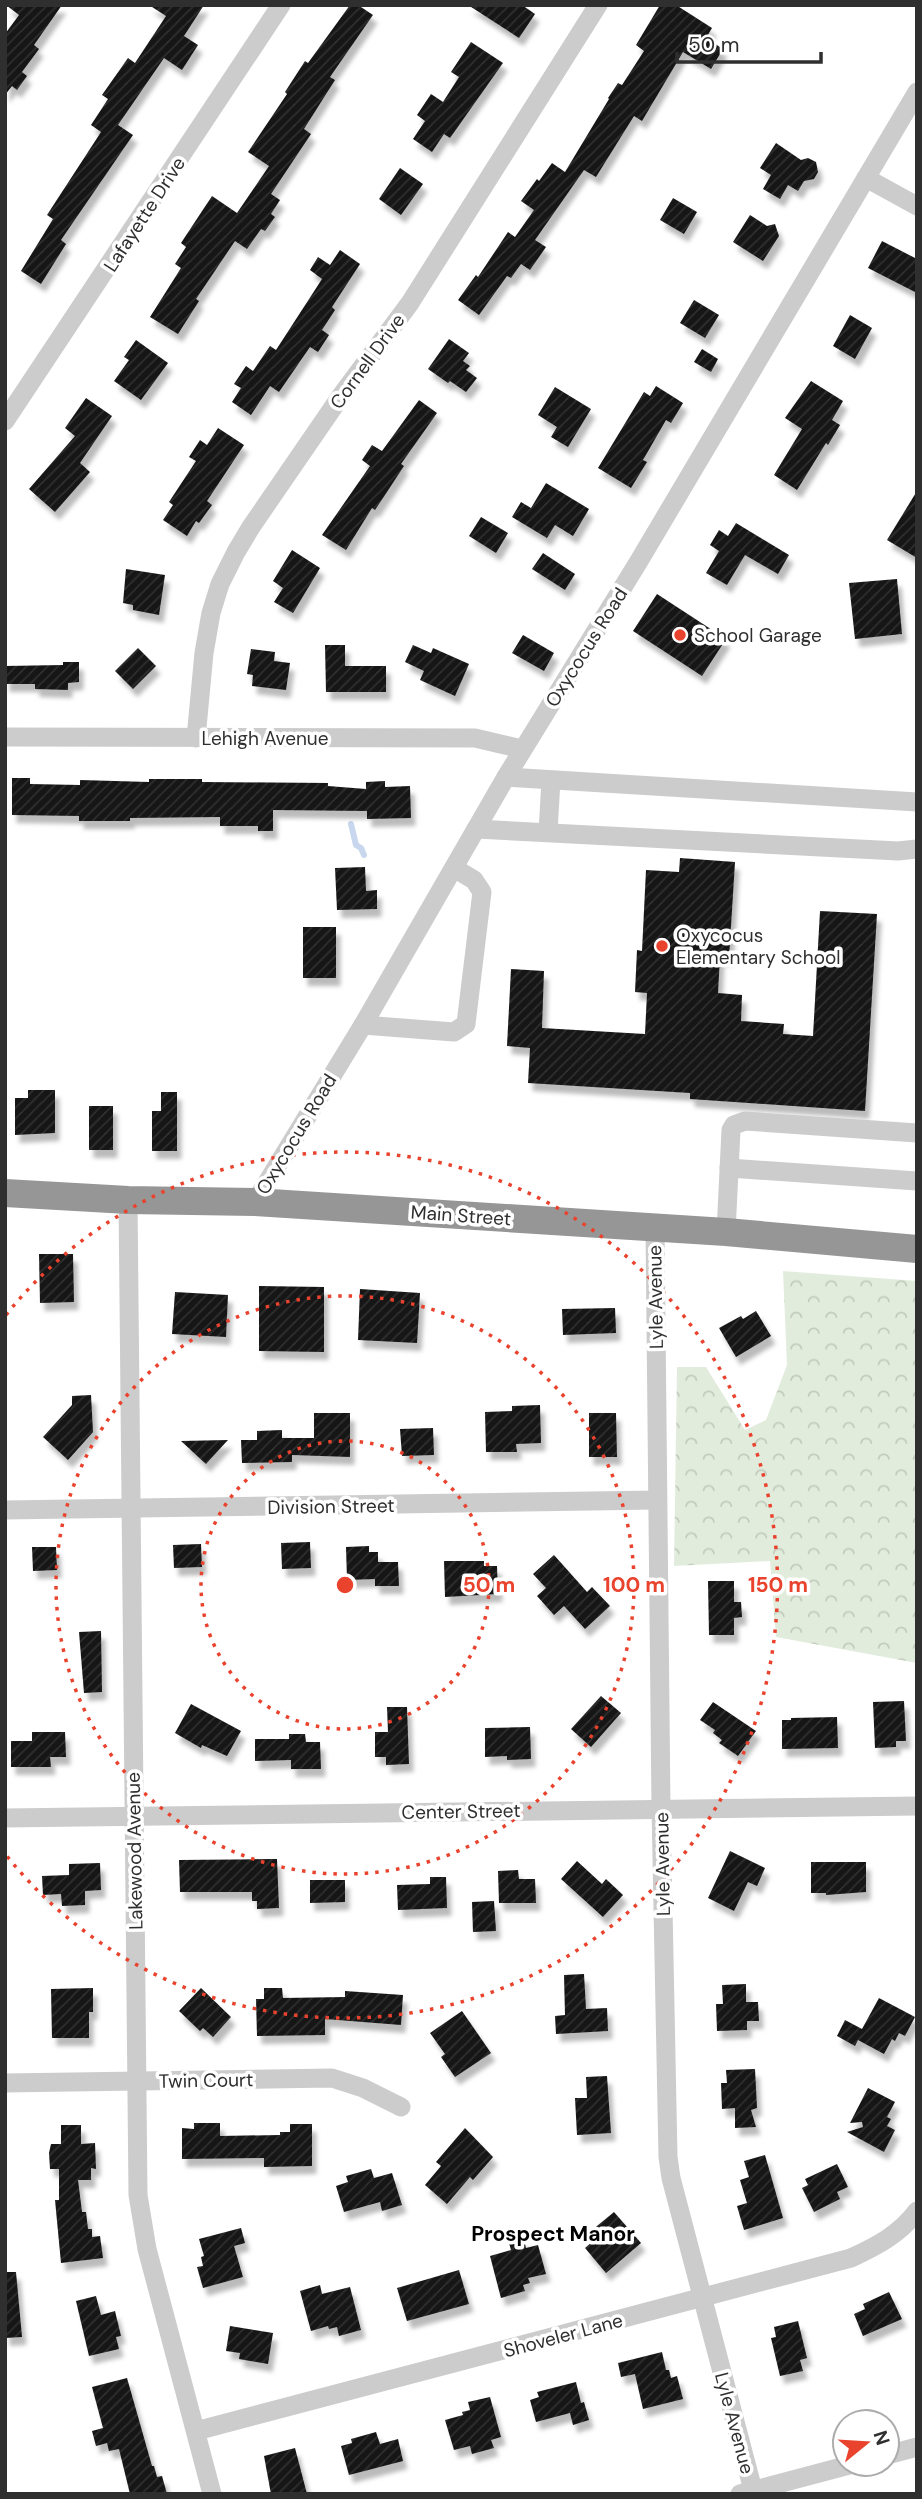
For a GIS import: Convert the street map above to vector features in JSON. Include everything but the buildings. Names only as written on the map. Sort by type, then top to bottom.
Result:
[{"type":"highway","name":"Main Street","points":[[5,1193],[128,1200],[255,1202],[726,1232],[917,1249]]},
{"type":"street","name":"Lafayette Drive","points":[[5,421],[281,5]]},
{"type":"street","name":"Cornell Drive","points":[[197,738],[204,653],[211,613],[220,584],[236,552],[343,393],[410,303],[598,5]]},
{"type":"street","name":"Oxycocus Road","points":[[255,1202],[363,1025],[506,777],[646,549],[917,92]]},
{"type":"street","points":[[866,178],[917,206]]},
{"type":"street","name":"Lehigh Avenue","points":[[5,737],[475,738],[523,749]]},
{"type":"street","points":[[506,777],[917,802]]},
{"type":"street","points":[[548,832],[551,780]]},
{"type":"street","points":[[477,829],[898,851],[917,849]]},
{"type":"street","points":[[363,1025],[454,1032],[466,1024],[482,892],[474,880],[454,868]]},
{"type":"street","points":[[726,1232],[731,1130],[734,1125],[746,1121],[917,1133]]},
{"type":"street","points":[[729,1168],[917,1181]]},
{"type":"street","name":"Lakewood Avenue","points":[[128,1200],[138,2195],[146,2249],[212,2494]]},
{"type":"street","name":"Lyle Avenue","points":[[655,1227],[661,1808],[668,2157],[746,2492]]},
{"type":"street","name":"Division Street","points":[[5,1510],[657,1500]]},
{"type":"street","name":"Center Street","points":[[5,1818],[917,1805]]},
{"type":"street","name":"Twin Court","points":[[5,2083],[332,2078],[363,2088],[401,2107]]},
{"type":"street","name":"Shoveler Lane","points":[[196,2431],[851,2258],[897,2233],[917,2211]]},
{"type":"street","points":[[746,2492],[831,2470]]},
{"type":"green space","points":[[783,1271],[917,1281],[917,1663],[776,1637],[770,1561],[674,1566],[677,1367],[706,1367],[745,1430],[766,1420],[787,1365]]},
{"type":"waterway","points":[[351,824],[356,845],[364,855]]},
{"type":"place","name":"School Garage","points":[[680,635]]},
{"type":"place","name":"Oxycocus Elementary School","points":[[662,946]]},
{"type":"district","name":"Prospect Manor","points":[[553,2234]]}]
